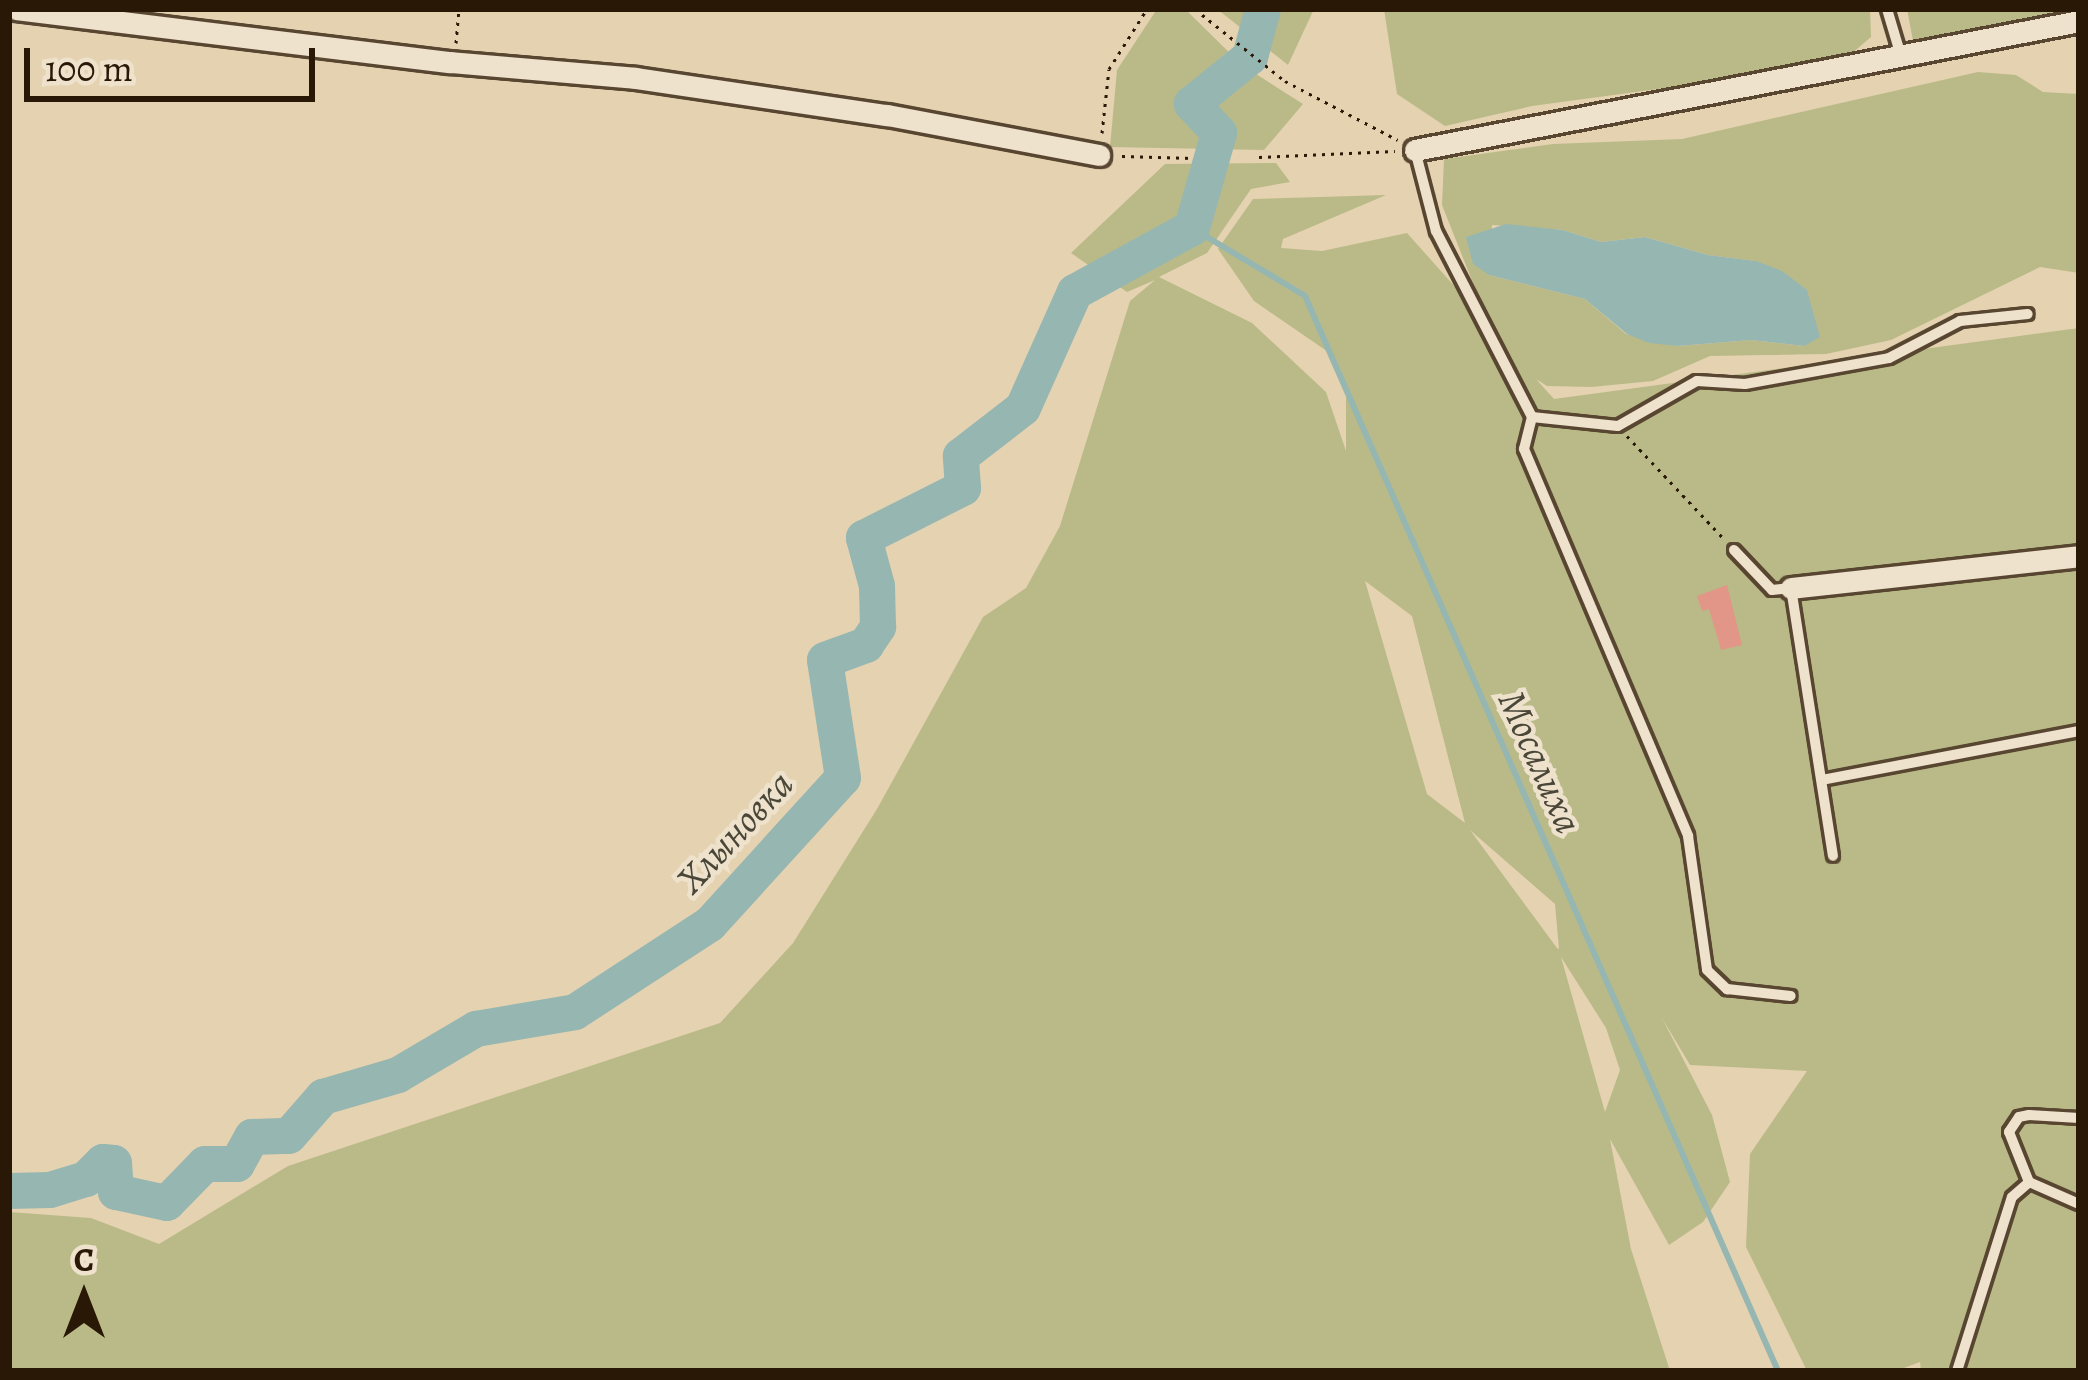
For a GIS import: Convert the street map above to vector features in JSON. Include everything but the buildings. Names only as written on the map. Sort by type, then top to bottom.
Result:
[{"type":"street","points":[[16,9],[450,62],[635,78],[887,115],[1099,155]]},
{"type":"street","points":[[1415,150],[2079,21]]},
{"type":"street","points":[[1791,588],[2079,556]]},
{"type":"lane","points":[[1887,9],[1901,56]]},
{"type":"lane","points":[[1415,150],[1436,231],[1532,418],[1524,449],[1688,836],[1707,970],[1727,989],[1790,996]]},
{"type":"lane","points":[[1532,418],[1618,426],[1697,381],[1745,383],[1889,358],[1960,321],[2028,314]]},
{"type":"lane","points":[[1734,550],[1772,590],[1791,588],[1833,856]]},
{"type":"lane","points":[[1822,780],[2079,731]]},
{"type":"lane","points":[[2079,1118],[2029,1115],[2012,1124],[2010,1142],[2029,1182],[2079,1204]]},
{"type":"lane","points":[[1957,1371],[2012,1197],[2029,1182]]},
{"type":"path","points":[[450,62],[459,9]]},
{"type":"path","points":[[1147,9],[1109,69],[1099,155],[1192,158]]},
{"type":"path","points":[[1195,9],[1285,81],[1415,150]]},
{"type":"path","points":[[1259,157],[1415,150]]},
{"type":"path","points":[[1618,426],[1734,550]]},
{"type":"green space","points":[[1157,9],[1185,9],[1242,65],[1303,104],[1264,150],[1110,147],[1117,70]]},
{"type":"green space","points":[[1217,9],[1314,9],[1288,65]]},
{"type":"green space","points":[[1384,9],[1870,9],[1871,37],[1844,60],[1799,70],[1532,106],[1445,126],[1397,94]]},
{"type":"green space","points":[[1907,9],[2075,9],[1968,54],[1914,46]]},
{"type":"green space","points":[[1978,72],[2016,75],[2043,92],[2079,94],[2079,273],[2040,267],[1891,340],[1826,354],[1710,356],[1653,381],[1591,387],[1547,386],[1536,379],[1554,399],[2079,328],[2079,1371],[1921,1371],[1920,1362],[1896,1371],[1807,1371],[1746,1247],[1750,1154],[1807,1071],[1690,1065],[1662,1018],[1712,1115],[1730,1182],[1703,1222],[1669,1245],[1610,1139],[1631,1249],[1670,1371],[9,1371],[9,1212],[91,1218],[159,1244],[288,1166],[720,1023],[793,943],[877,809],[983,617],[1026,588],[1060,526],[1130,301],[1155,280],[1127,292],[1071,253],[1165,164],[1276,163],[1290,182],[1251,189],[1207,253],[1159,277],[1252,323],[1326,392],[1346,451],[1346,386],[1331,354],[1254,301],[1218,249],[1253,199],[1386,195],[1283,239],[1281,248],[1322,251],[1407,233],[1490,326],[1442,205],[1444,159],[1553,144],[1682,139]],"holes":[[[1492,225],[1563,230],[1601,242],[1645,237],[1708,255],[1755,261],[1804,346],[1751,340],[1678,346],[1626,334],[1585,299],[1489,275]],[[1365,581],[1412,616],[1465,823],[1427,794]],[[1470,830],[1555,904],[1557,948]],[[1561,957],[1606,1028],[1620,1070],[1605,1112]]]},
{"type":"water","points":[[1506,224],[1563,230],[1601,242],[1645,237],[1708,255],[1756,261],[1782,271],[1807,290],[1820,337],[1804,346],[1751,340],[1678,346],[1649,343],[1627,334],[1585,299],[1489,275],[1473,264],[1466,237]]},
{"type":"waterway","name":"Хлыновка","points":[[9,1191],[50,1190],[86,1179],[103,1162],[114,1163],[116,1192],[167,1203],[205,1164],[237,1164],[252,1137],[289,1136],[323,1097],[398,1075],[476,1029],[575,1012],[710,924],[843,778],[825,660],[866,645],[878,627],[877,586],[864,538],[963,488],[961,456],[1023,408],[1075,292],[1192,228],[1219,133],[1192,104],[1250,57],[1263,9]]},
{"type":"waterway","name":"Мосалиха","points":[[1192,228],[1305,296],[1778,1371]]}]
